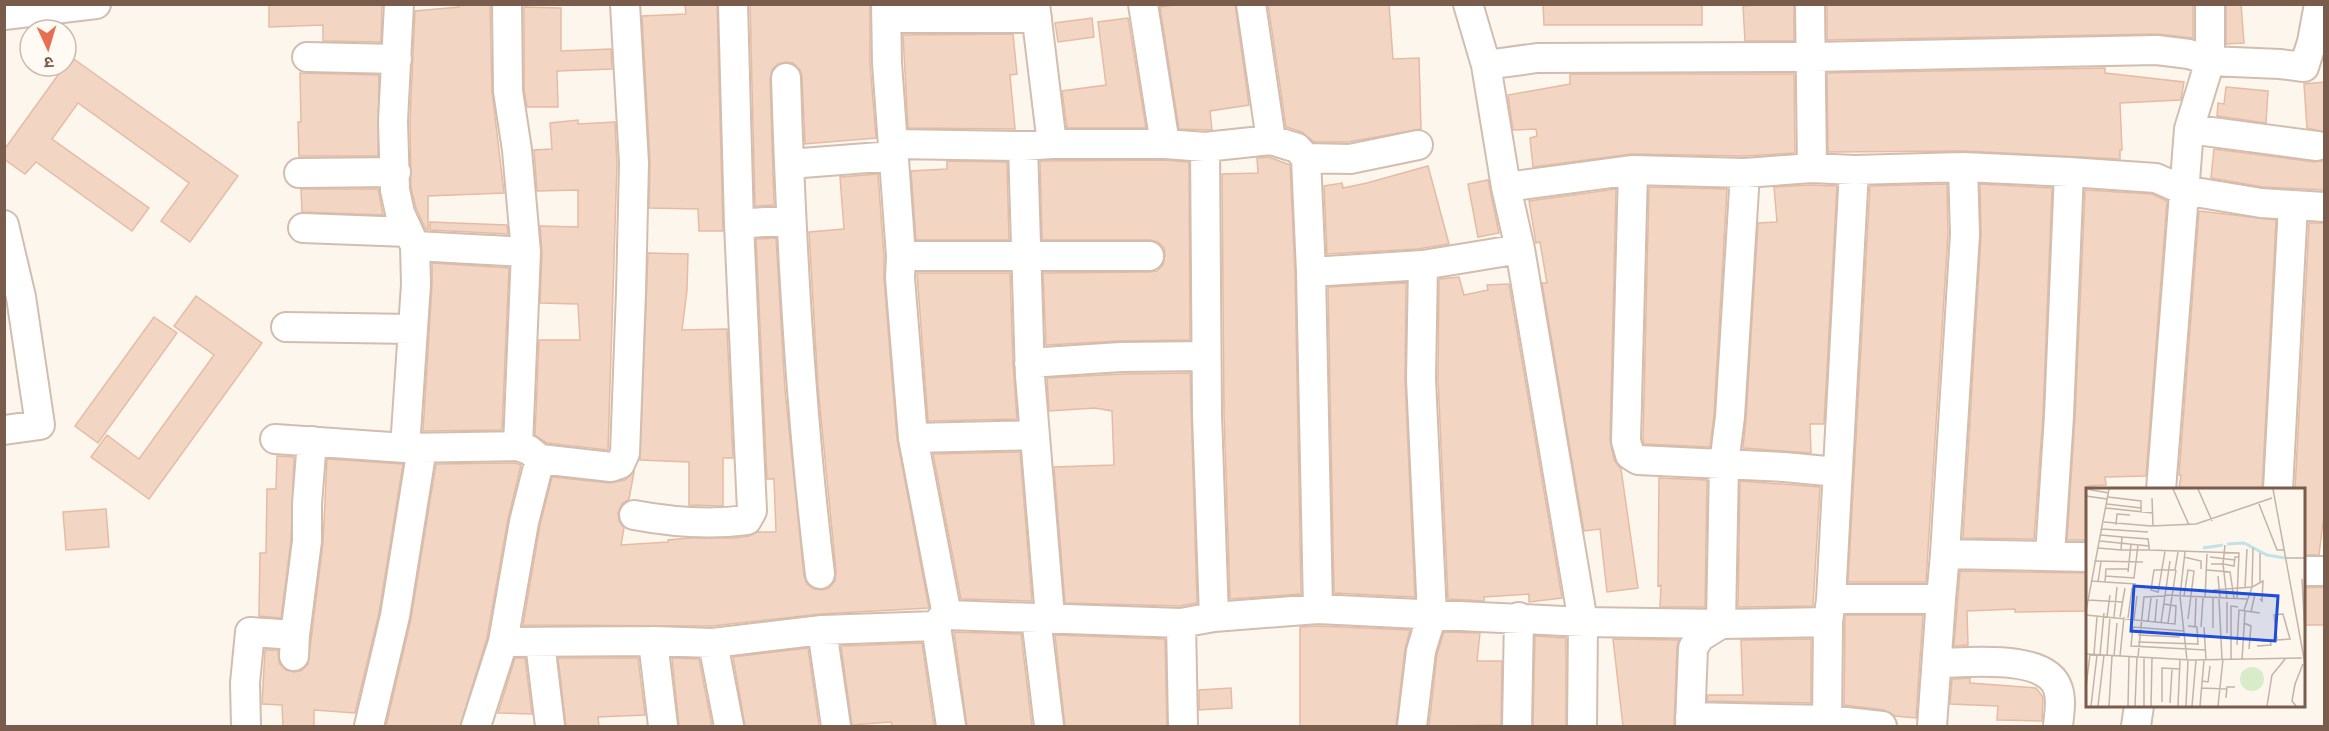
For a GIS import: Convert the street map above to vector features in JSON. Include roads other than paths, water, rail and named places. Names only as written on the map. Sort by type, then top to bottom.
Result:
[{"type":"street","points":[[369,726],[395,616],[413,448],[413,329],[416,284],[412,239],[400,213],[395,190],[393,121],[398,59],[399,4]]},
{"type":"street","points":[[476,726],[503,642],[524,522],[529,453],[526,252],[517,150],[508,91],[507,4]]},
{"type":"street","points":[[275,439],[529,453],[611,466],[620,464],[625,453],[632,292],[634,163],[625,4]]},
{"type":"street","points":[[634,514],[662,520],[708,524],[747,520],[752,511],[739,224],[733,4]]},
{"type":"street","points":[[1143,4],[1165,144]]},
{"type":"street","points":[[1251,4],[1271,140]]},
{"type":"street","points":[[1468,4],[1486,65],[1506,187],[1520,249],[1583,622],[1582,726]]},
{"type":"street","points":[[1810,4],[1812,168]]},
{"type":"street","points":[[2162,488],[2188,129],[2210,61],[2210,4]]},
{"type":"street","points":[[1486,65],[1537,58],[1812,57],[2157,50],[2189,54],[2210,61],[2304,67],[2319,4]]},
{"type":"street","points":[[4,15],[82,5]]},
{"type":"street","points":[[951,726],[942,621],[914,438],[900,278],[902,256],[887,63],[886,11],[1036,11],[1052,144]]},
{"type":"street","points":[[307,57],[398,59]]},
{"type":"street","points":[[786,78],[791,220],[808,476],[820,574]]},
{"type":"street","points":[[2188,129],[2317,146]]},
{"type":"street","points":[[789,164],[894,150],[1052,144],[1165,144],[1205,147],[1271,140],[1297,148],[1306,158],[1311,272],[1318,609]]},
{"type":"street","points":[[1306,158],[1350,159],[1418,145]]},
{"type":"street","points":[[1023,146],[1026,237],[1024,257],[1049,726]]},
{"type":"street","points":[[1205,147],[1206,356],[1215,617]]},
{"type":"street","points":[[1506,187],[1633,170],[1745,173],[1812,168],[1854,170],[1963,168],[2156,178],[2183,190],[2261,202],[2325,207]]},
{"type":"street","points":[[1932,726],[1965,234],[1963,168]]},
{"type":"street","points":[[1633,170],[1626,441],[1630,455],[1638,460],[1837,472]]},
{"type":"street","points":[[1828,723],[1829,610],[1854,170]]},
{"type":"street","points":[[299,173],[396,172]]},
{"type":"street","points":[[2050,555],[2060,405],[2069,172]]},
{"type":"street","points":[[1721,624],[1724,464],[1730,417],[1745,173]]},
{"type":"street","points":[[2278,488],[2293,205]]},
{"type":"street","points":[[739,224],[791,220]]},
{"type":"street","points":[[4,225],[21,297],[40,425],[4,430]]},
{"type":"street","points":[[303,228],[526,252]]},
{"type":"street","points":[[1311,272],[1423,266],[1520,249]]},
{"type":"street","points":[[902,256],[1149,256]]},
{"type":"street","points":[[1412,726],[1421,651],[1432,615],[1421,379],[1423,266]]},
{"type":"street","points":[[286,327],[413,329]]},
{"type":"street","points":[[1029,363],[1121,357],[1206,356]]},
{"type":"street","points":[[914,438],[1034,435]]},
{"type":"street","points":[[246,726],[245,683],[250,632],[295,646],[307,541],[307,504],[312,441]]},
{"type":"street","points":[[1945,554],[2086,556]]},
{"type":"street","points":[[2305,571],[2325,572]]},
{"type":"street","points":[[503,642],[712,643],[822,630],[942,621],[1043,618],[1181,622],[1318,609],[1519,617],[1583,622],[1721,624],[1941,599]]},
{"type":"street","points":[[1517,726],[1519,617]]},
{"type":"street","points":[[1181,622],[1183,726]]},
{"type":"street","points":[[1721,624],[1700,637],[1693,648],[1690,722],[1828,723],[1882,726]]},
{"type":"street","points":[[822,630],[836,726]]},
{"type":"street","points":[[653,641],[663,726]]},
{"type":"street","points":[[540,643],[550,726]]},
{"type":"street","points":[[712,643],[729,726]]},
{"type":"street","points":[[1937,663],[2018,664],[2041,669],[2051,676],[2059,690],[2058,726]]},
{"type":"street","points":[[2136,726],[2139,707]]}]
